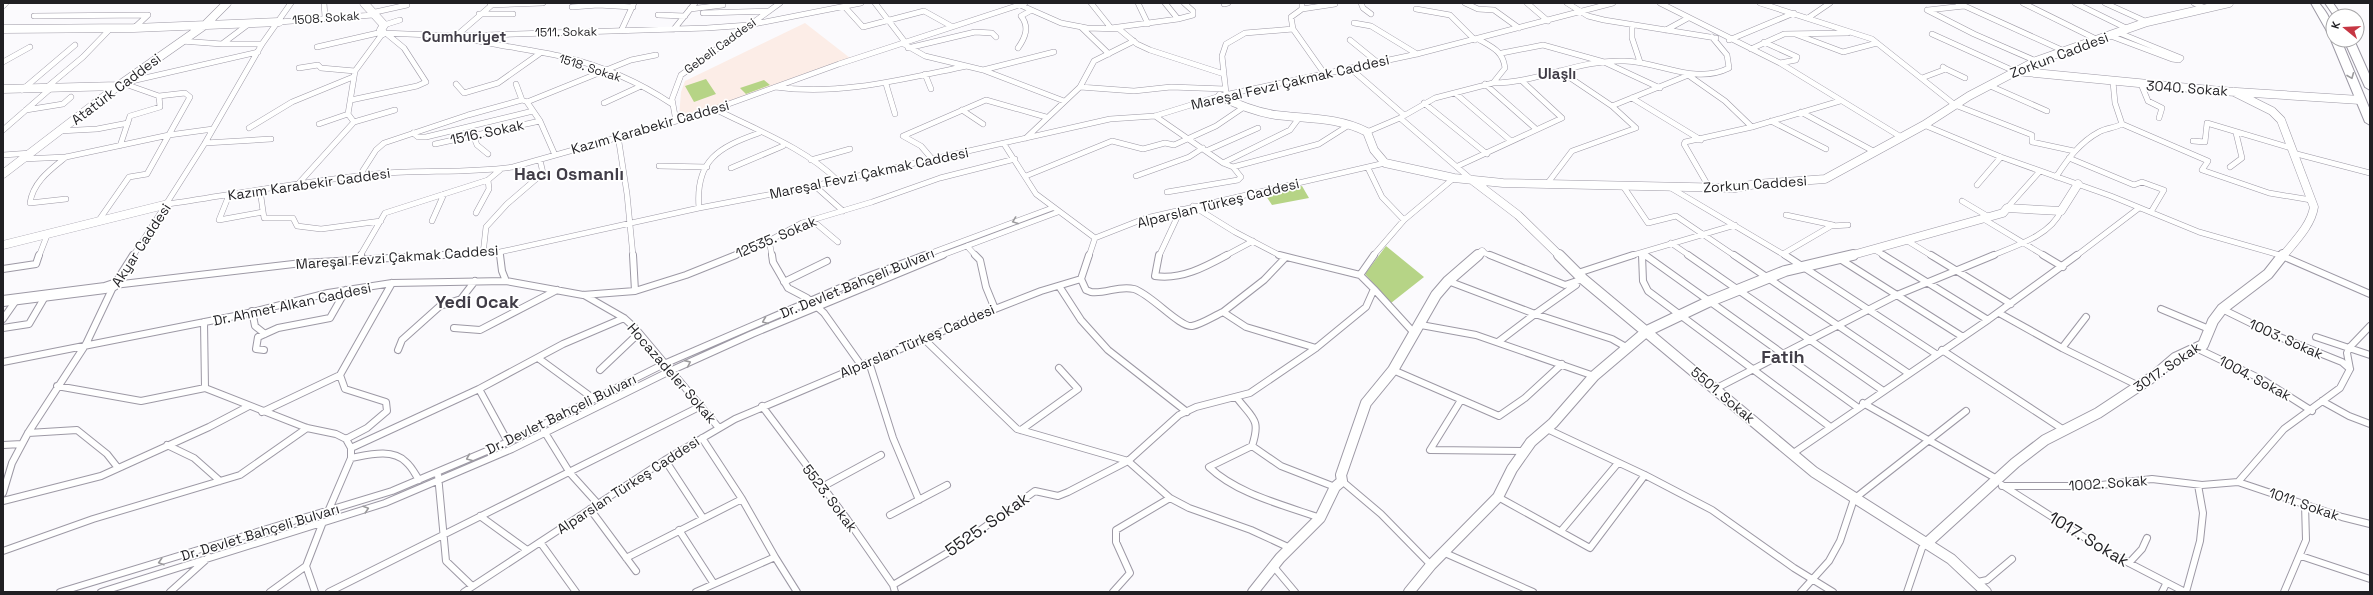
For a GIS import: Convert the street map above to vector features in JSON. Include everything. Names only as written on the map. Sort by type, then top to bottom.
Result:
[{"type":"highway","points":[[2315,3],[2325,20]]},
{"type":"highway","points":[[2339,48],[2370,122]]},
{"type":"highway","points":[[2353,48],[2370,87]]},
{"type":"street","points":[[3,6],[6,3]]},
{"type":"street","name":"Atatürk Caddesi","points":[[3,174],[121,84],[181,41],[205,26],[227,3]]},
{"type":"street","name":"Akyar Caddesi","points":[[3,493],[12,463],[22,444],[57,386],[86,344],[114,285],[168,204],[262,44],[291,3]]},
{"type":"street","points":[[324,3],[325,17]]},
{"type":"street","points":[[351,100],[412,88],[426,82],[400,45],[383,29],[364,3]]},
{"type":"street","points":[[674,29],[695,3]]},
{"type":"street","name":"Gebeli Caddesi","points":[[676,122],[672,104],[674,89],[681,75],[780,3]]},
{"type":"street","name":"1511. Sokak","points":[[383,29],[456,36],[750,25],[861,3]]},
{"type":"street","points":[[875,3],[908,48],[926,56],[983,70],[1064,101]]},
{"type":"street","name":"Kazım Karabekir Caddesi","points":[[168,204],[360,175],[418,171],[500,170],[540,160],[618,136],[676,122],[903,42],[1025,3]]},
{"type":"street","points":[[1091,3],[1111,28]]},
{"type":"street","points":[[1138,3],[1148,24]]},
{"type":"street","points":[[1165,3],[1177,18]]},
{"type":"street","points":[[1111,28],[1148,24],[1193,15],[1193,11],[1184,3]]},
{"type":"street","points":[[1302,3],[1302,9]]},
{"type":"street","points":[[1361,3],[1363,8],[1371,14]]},
{"type":"street","points":[[1465,3],[1478,9],[1494,10],[1519,28]]},
{"type":"street","points":[[1527,3],[1548,21]]},
{"type":"street","points":[[1567,3],[1582,12],[1604,20],[1731,40],[1794,13]]},
{"type":"street","name":"Mareşal Fevzi Çakmak Caddesi","points":[[114,285],[294,263],[500,252],[699,208],[815,186],[836,180],[1004,144],[1110,118],[1155,116],[1224,93],[1416,54],[1548,21],[1612,3]]},
{"type":"street","points":[[1660,3],[1731,40],[1780,63],[1901,137]]},
{"type":"street","points":[[1760,3],[1855,33],[1877,43],[1955,105],[2032,135],[2032,142],[2074,151]]},
{"type":"street","points":[[1808,18],[1830,3]]},
{"type":"street","points":[[1958,3],[2064,51]]},
{"type":"street","points":[[2024,3],[2096,39]]},
{"type":"street","points":[[2075,3],[2128,29]]},
{"type":"street","points":[[2105,3],[2147,22]]},
{"type":"street","points":[[2194,3],[2208,10]]},
{"type":"street","name":"Zorkun Caddesi","points":[[1385,163],[1454,178],[1547,184],[1710,189],[1825,179],[1924,125],[1988,85],[2036,61],[2147,22],[2208,10],[2229,3]]},
{"type":"street","points":[[456,36],[492,4],[543,4]]},
{"type":"street","points":[[1018,4],[1053,21],[1081,27],[1119,29],[1134,41],[1164,56],[1224,74]]},
{"type":"street","points":[[1324,73],[1293,29],[1291,16],[1302,9],[1335,4]]},
{"type":"street","points":[[1494,10],[1498,4]]},
{"type":"street","name":"1508. Sokak","points":[[279,22],[372,14],[407,5]]},
{"type":"street","points":[[572,7],[633,5],[621,31]]},
{"type":"street","points":[[690,9],[723,5]]},
{"type":"street","points":[[844,6],[863,27],[926,11],[951,26]]},
{"type":"street","points":[[1964,6],[1927,10],[1974,34],[2036,61]]},
{"type":"street","points":[[1416,9],[1450,15],[1477,39],[1502,54],[1543,45],[1604,62],[1660,88]]},
{"type":"street","points":[[703,13],[769,11]]},
{"type":"street","points":[[1018,48],[1028,28],[1026,21],[1021,16],[1030,11]]},
{"type":"street","points":[[479,14],[514,14]]},
{"type":"street","points":[[34,16],[148,15],[134,28]]},
{"type":"street","points":[[658,15],[685,16]]},
{"type":"street","points":[[1666,30],[1688,18]]},
{"type":"street","points":[[317,47],[378,33],[400,20]]},
{"type":"street","points":[[3,28],[134,28],[279,22]]},
{"type":"street","points":[[222,44],[251,23]]},
{"type":"street","points":[[1354,23],[1363,23],[1371,26],[1416,54]]},
{"type":"street","points":[[1632,25],[1632,38],[1640,62]]},
{"type":"street","points":[[1081,27],[1109,54]]},
{"type":"street","points":[[3,130],[89,51],[111,28]]},
{"type":"street","points":[[354,122],[348,114],[353,77],[355,71],[383,29]]},
{"type":"street","points":[[1224,93],[1223,52],[1226,44],[1232,38],[1245,33],[1293,29]]},
{"type":"street","points":[[908,48],[975,32],[992,33],[996,37]]},
{"type":"street","points":[[2108,35],[2172,59],[2179,60],[2181,58],[2117,32]]},
{"type":"street","points":[[1751,49],[1778,35],[1792,33],[1855,33]]},
{"type":"street","points":[[1792,33],[1843,52],[1877,43]]},
{"type":"street","points":[[1932,34],[2014,71]]},
{"type":"street","name":"1518. Sokak","points":[[456,36],[539,54],[570,59],[603,70],[641,86],[672,104]]},
{"type":"street","points":[[1080,87],[1134,91],[1171,87],[1224,93],[1244,108],[1269,114],[1299,118],[1335,120],[1367,132],[1402,116],[1424,103],[1485,84],[1492,82],[1504,84],[1560,70],[1604,62],[1640,62],[1690,75],[1716,75],[1729,68],[1731,61],[1728,54],[1712,37]]},
{"type":"street","points":[[1350,40],[1377,62]]},
{"type":"street","points":[[181,41],[222,44],[262,44]]},
{"type":"street","points":[[1026,138],[1046,117],[1080,87],[1094,61],[1134,41]]},
{"type":"street","points":[[1764,42],[1796,57],[1796,60],[1780,63]]},
{"type":"street","points":[[22,90],[75,45]]},
{"type":"street","points":[[3,62],[30,47]]},
{"type":"street","points":[[3,89],[47,89],[121,84],[258,52]]},
{"type":"street","points":[[983,70],[1054,52]]},
{"type":"street","points":[[456,84],[464,93],[495,84],[539,54]]},
{"type":"street","points":[[1492,82],[1505,68],[1502,54]]},
{"type":"street","points":[[360,175],[366,169],[378,146],[468,114],[524,101],[636,58],[656,55]]},
{"type":"street","points":[[299,68],[316,64],[321,68],[355,71]]},
{"type":"street","points":[[775,87],[791,90],[819,90],[886,84],[925,74],[967,66]]},
{"type":"street","points":[[1350,68],[1472,180]]},
{"type":"street","points":[[1922,78],[1945,68],[1965,78]]},
{"type":"street","points":[[1547,184],[1572,151],[1636,128],[1612,106],[1560,70]]},
{"type":"street","name":"3040. Sokak","points":[[2014,71],[2113,82],[2360,100]]},
{"type":"street","points":[[925,74],[931,89]]},
{"type":"street","points":[[1612,106],[1690,75]]},
{"type":"street","points":[[1690,75],[1725,101],[1752,127]]},
{"type":"street","points":[[249,128],[292,102],[353,77]]},
{"type":"street","points":[[1458,166],[1487,154],[1536,129],[1562,118],[1522,80]]},
{"type":"street","points":[[2113,82],[2115,103],[2122,124],[2208,161],[2202,170],[2252,189],[2282,196],[2311,200]]},
{"type":"street","points":[[99,220],[129,177],[147,174],[157,153],[169,135],[190,97],[185,93],[159,96],[121,84]]},
{"type":"street","points":[[516,84],[524,101],[540,121],[555,155]]},
{"type":"street","points":[[886,84],[895,114]]},
{"type":"street","points":[[1485,84],[1536,129]]},
{"type":"street","points":[[2141,84],[2148,101],[2162,108],[2159,118]]},
{"type":"street","points":[[1988,85],[2047,111]]},
{"type":"street","points":[[604,103],[641,86]]},
{"type":"street","name":"3017. Sokak","points":[[1926,543],[2045,440],[2098,412],[2139,386],[2175,358],[2203,345],[2209,329],[2222,309],[2263,279],[2304,230],[2313,214],[2311,200],[2304,178],[2292,150],[2286,129],[2276,114],[2234,92]]},
{"type":"street","points":[[1455,93],[1511,141]]},
{"type":"street","points":[[120,146],[130,116],[159,108],[159,96]]},
{"type":"street","points":[[26,110],[63,104],[71,97]]},
{"type":"street","points":[[1632,98],[1701,140]]},
{"type":"street","points":[[933,160],[921,146],[903,136],[986,100],[1046,117]]},
{"type":"street","points":[[1710,189],[1684,144],[1690,140],[1701,140],[1752,127],[1840,101]]},
{"type":"street","points":[[1424,103],[1487,154]]},
{"type":"street","points":[[1026,176],[1112,142],[1143,149],[1165,143],[1174,145],[1216,126],[1244,108]]},
{"type":"street","points":[[715,109],[811,160],[826,169],[836,180]]},
{"type":"street","points":[[299,183],[354,122],[395,110]]},
{"type":"street","points":[[962,110],[983,124]]},
{"type":"street","points":[[413,133],[418,137],[426,137],[533,111]]},
{"type":"street","points":[[1801,112],[1875,152]]},
{"type":"street","points":[[319,124],[348,114]]},
{"type":"street","points":[[1155,116],[1190,138],[1223,163],[1233,167],[1241,177],[1238,180],[1167,192]]},
{"type":"street","points":[[1223,163],[1290,130],[1299,118]]},
{"type":"street","name":"1516. Sokak","points":[[435,144],[540,121]]},
{"type":"street","points":[[1771,121],[1826,149]]},
{"type":"street","points":[[59,131],[97,129],[128,123]]},
{"type":"street","points":[[2193,141],[2205,142],[2207,123],[2370,173]]},
{"type":"street","points":[[2056,176],[2074,151],[2100,131],[2111,130],[2122,124]]},
{"type":"street","points":[[1233,167],[1319,144],[1338,134],[1349,125]]},
{"type":"street","points":[[1924,125],[2001,157],[2078,184],[2198,232],[2283,256],[2370,294]]},
{"type":"street","points":[[1136,176],[1189,157],[1258,128]]},
{"type":"street","points":[[23,159],[66,156],[169,135],[213,129]]},
{"type":"street","points":[[1367,132],[1374,150],[1385,163]]},
{"type":"street","points":[[699,208],[699,185],[707,167],[721,148],[759,133]]},
{"type":"street","points":[[2230,166],[2242,158],[2236,133]]},
{"type":"street","points":[[473,135],[477,145],[488,154]]},
{"type":"street","points":[[618,136],[627,179],[632,223],[635,291]]},
{"type":"street","points":[[205,143],[271,139]]},
{"type":"street","points":[[1004,144],[1026,176],[1036,194],[1052,208],[1095,238],[1081,279],[1086,290],[1092,293],[1126,288],[1142,293],[1184,326],[1192,326],[1223,312],[1264,280],[1285,258]]},
{"type":"street","points":[[731,168],[783,146]]},
{"type":"street","points":[[811,160],[850,148]]},
{"type":"street","points":[[3,155],[31,153]]},
{"type":"street","points":[[66,156],[36,185],[30,193],[30,203],[66,200]]},
{"type":"street","points":[[1978,185],[2001,157]]},
{"type":"street","points":[[2069,158],[2134,185],[2142,182],[2164,190],[2151,212]]},
{"type":"street","name":"12535. Sokak","points":[[583,295],[635,291],[686,275],[812,220],[940,178],[1015,159]]},
{"type":"street","points":[[483,254],[486,227],[507,204],[543,173],[540,160]]},
{"type":"street","name":"Alparslan Türkeş Caddesi","points":[[1095,238],[1146,218],[1385,163]]},
{"type":"street","points":[[659,166],[707,167]]},
{"type":"street","points":[[1368,168],[1374,184],[1387,205],[1404,220]]},
{"type":"street","points":[[358,260],[386,213],[488,180],[500,170]]},
{"type":"street","points":[[1409,592],[1431,565],[1445,553],[1498,497],[1512,469],[1523,451],[1531,442],[1547,429],[1594,376],[1626,347],[1647,331],[1680,314],[1766,277],[1800,266],[1840,259],[1875,250],[2003,213],[2040,171]]},
{"type":"street","points":[[1360,275],[1380,247],[1404,220],[1435,192],[1454,178]]},
{"type":"street","points":[[476,213],[489,188],[488,180]]},
{"type":"street","name":"5501. Sokak","points":[[1472,180],[1518,216],[1581,276],[1792,454],[1854,499],[1958,564],[1978,582],[1986,592]]},
{"type":"street","points":[[1715,388],[1754,370],[1837,325],[1897,295],[2023,243],[2056,222],[2078,184]]},
{"type":"street","points":[[815,186],[843,211]]},
{"type":"street","points":[[1623,186],[1648,223],[1676,216],[1908,373]]},
{"type":"street","points":[[1671,188],[1783,254],[1866,310],[1939,352],[2064,430]]},
{"type":"street","points":[[260,190],[264,218],[293,218],[297,226],[321,229],[381,221]]},
{"type":"street","points":[[229,194],[219,220],[263,212]]},
{"type":"street","points":[[432,221],[444,194]]},
{"type":"street","points":[[1962,201],[2023,243],[2063,267]]},
{"type":"street","points":[[3,245],[168,204]]},
{"type":"street","points":[[1193,206],[1235,232],[1285,258],[1360,275],[1418,329],[1476,334],[1594,376]]},
{"type":"street","name":"Dr. Devlet Bahçeli Bulvarı","points":[[60,592],[327,512],[419,480],[438,476],[545,433],[670,371],[814,304],[861,279],[1052,208]]},
{"type":"street","points":[[2008,208],[2061,211]]},
{"type":"street","points":[[1792,454],[1829,426],[1999,313],[2063,267],[2139,208]]},
{"type":"street","points":[[1181,209],[1160,256],[1155,270],[1156,276],[1167,278],[1189,273],[1253,241]]},
{"type":"street","name":"Dr. Devlet Bahçeli Bulvarı","points":[[101,592],[211,556],[322,524],[385,503],[664,364],[814,304],[1058,212]]},
{"type":"street","points":[[1786,215],[1837,226]]},
{"type":"street","points":[[812,220],[838,242]]},
{"type":"street","points":[[1252,592],[1290,548],[1304,536],[1320,518],[1339,484],[1355,430],[1366,403],[1393,370],[1418,329],[1436,295],[1448,281],[1482,252],[1564,285],[1581,276],[1642,253],[1671,243],[1735,225]]},
{"type":"street","points":[[1783,254],[1831,226],[1848,225]]},
{"type":"street","points":[[3,269],[36,264],[48,233]]},
{"type":"street","points":[[769,240],[773,262],[788,288],[824,312],[861,365]]},
{"type":"street","points":[[1906,240],[2011,304]]},
{"type":"street","points":[[1671,243],[1882,390]]},
{"type":"street","points":[[967,246],[980,260],[986,287],[995,309]]},
{"type":"street","points":[[1875,250],[1988,320]]},
{"type":"street","points":[[500,252],[502,271],[506,281]]},
{"type":"street","points":[[1642,253],[1643,281],[1648,291],[1829,426]]},
{"type":"street","name":"1017. Sokak","points":[[1642,253],[1782,354],[1860,405],[1926,440],[1998,482],[2060,523],[2129,563],[2166,584],[2186,592]]},
{"type":"street","points":[[1840,259],[1963,337]]},
{"type":"street","points":[[784,282],[827,261]]},
{"type":"street","name":"Alparslan Türkeş Caddesi","points":[[464,592],[665,460],[719,428],[762,406],[995,309],[1081,279]]},
{"type":"street","points":[[398,350],[402,340],[440,306],[461,299],[475,281]]},
{"type":"street","name":"Dr. Ahmet Alkan Caddesi","points":[[3,362],[86,344],[252,312],[346,290],[392,283],[506,281],[583,295]]},
{"type":"street","points":[[1448,281],[1535,314],[1612,339],[1626,347]]},
{"type":"street","points":[[1498,342],[1576,285],[1572,282]]},
{"type":"street","points":[[262,412],[340,375],[392,283]]},
{"type":"street","points":[[3,301],[105,288],[114,285]]},
{"type":"street","points":[[3,296],[114,285]]},
{"type":"street","points":[[1059,286],[1082,324],[1104,346],[1128,367],[1170,395],[1187,412]]},
{"type":"street","name":"5525. Sokak","points":[[894,590],[1035,491],[1058,496],[1128,461],[1179,416],[1196,407],[1236,398],[1250,393],[1316,348],[1366,307],[1374,289]]},
{"type":"street","points":[[264,350],[256,349],[258,337],[278,328],[330,318],[346,290]]},
{"type":"street","points":[[454,328],[480,330],[557,290]]},
{"type":"street","points":[[3,328],[29,324],[46,295]]},
{"type":"street","name":"Hocazadeler Sokak","points":[[583,295],[624,318],[639,333],[699,407],[719,428]]},
{"type":"street","points":[[3,319],[18,299]]},
{"type":"street","points":[[2161,309],[2209,329]]},
{"type":"street","name":"1003. Sokak","points":[[2222,309],[2264,331],[2342,362],[2350,369]]},
{"type":"street","points":[[252,312],[255,326],[265,334]]},
{"type":"street","points":[[1223,312],[1246,327],[1316,348]]},
{"type":"street","points":[[1999,313],[2062,348],[2139,386]]},
{"type":"street","points":[[2062,348],[2086,317]]},
{"type":"street","points":[[351,448],[398,428],[479,389],[564,344],[624,318]]},
{"type":"street","points":[[204,322],[205,388]]},
{"type":"street","points":[[2238,482],[2284,429],[2312,411],[2322,401],[2340,388],[2350,369],[2347,353],[2349,348],[2370,326]]},
{"type":"street","points":[[600,370],[639,333]]},
{"type":"street","points":[[2316,337],[2370,355]]},
{"type":"street","points":[[924,339],[1017,429],[1128,461],[1170,498],[1189,508],[1257,532],[1290,548]]},
{"type":"street","name":"1004. Sokak","points":[[2196,348],[2263,380],[2312,411]]},
{"type":"street","points":[[538,358],[557,374],[580,387],[594,399]]},
{"type":"street","points":[[869,362],[893,438],[919,500]]},
{"type":"street","points":[[1393,370],[1499,416],[1525,398],[1562,364]]},
{"type":"street","points":[[1021,430],[1078,389],[1059,368]]},
{"type":"street","points":[[340,375],[345,389],[386,402],[387,411],[378,420],[346,439]]},
{"type":"street","points":[[57,386],[101,396],[141,401],[205,388],[262,412],[307,428],[336,434],[346,439],[351,448],[351,458],[327,512],[306,566],[270,592]]},
{"type":"street","points":[[479,389],[508,442]]},
{"type":"street","points":[[1236,398],[1257,423],[1257,431],[1252,446],[1209,467],[1213,473],[1249,490],[1320,518]]},
{"type":"street","points":[[1461,400],[1430,450],[1523,451]]},
{"type":"street","points":[[2322,401],[2349,416],[2370,424]]},
{"type":"street","points":[[3,501],[93,478],[209,427],[248,406]]},
{"type":"street","name":"5523. Sokak","points":[[762,406],[822,487],[894,590]]},
{"type":"street","points":[[329,592],[445,533],[570,473],[699,407]]},
{"type":"street","points":[[1801,592],[1829,561],[1840,541],[1854,499],[1926,440],[1966,411]]},
{"type":"street","points":[[540,427],[570,473],[598,504]]},
{"type":"street","points":[[3,551],[93,519],[240,475],[307,428]]},
{"type":"street","points":[[1547,429],[1645,475],[1712,510],[1833,592]]},
{"type":"street","points":[[28,433],[77,430],[107,454],[118,468]]},
{"type":"street","points":[[702,438],[742,499],[797,592]]},
{"type":"street","points":[[3,445],[22,444]]},
{"type":"street","points":[[167,445],[182,450],[194,458],[220,481]]},
{"type":"street","points":[[1252,446],[1275,464],[1339,484],[1381,514],[1431,565]]},
{"type":"street","points":[[822,487],[881,454]]},
{"type":"street","points":[[351,458],[375,455],[394,455],[404,460],[419,480]]},
{"type":"street","points":[[665,460],[703,518]]},
{"type":"street","points":[[1561,531],[1618,463]]},
{"type":"street","points":[[1498,497],[1590,548],[1645,475]]},
{"type":"street","points":[[438,476],[445,533],[446,561],[472,586]]},
{"type":"street","name":"1002. Sokak","points":[[1998,482],[2093,486],[2152,479],[2198,485],[2238,482]]},
{"type":"street","name":"1011. Sokak","points":[[2238,482],[2370,524]]},
{"type":"street","points":[[890,515],[947,485]]},
{"type":"street","points":[[2186,592],[2200,541],[2203,514],[2198,485]]},
{"type":"street","points":[[1113,592],[1130,573],[1129,565],[1118,552],[1114,539],[1116,530],[1170,498]]},
{"type":"street","points":[[626,558],[742,499]]},
{"type":"street","points":[[2287,591],[2301,556],[2307,534],[2305,504]]},
{"type":"street","points":[[590,509],[636,571]]},
{"type":"street","points":[[480,516],[527,550]]},
{"type":"street","points":[[679,530],[714,584]]},
{"type":"street","points":[[2129,563],[2142,549],[2147,538]]},
{"type":"street","points":[[540,542],[576,592]]},
{"type":"street","points":[[170,592],[211,556],[222,543]]},
{"type":"street","points":[[1907,592],[1922,548],[1926,543]]},
{"type":"street","points":[[1445,553],[1533,592]]},
{"type":"street","points":[[2301,556],[2370,579]]},
{"type":"street","points":[[696,592],[775,557]]},
{"type":"street","points":[[1978,582],[1987,580],[2012,559]]},
{"type":"street","points":[[306,566],[314,592]]},
{"type":"street","points":[[1274,567],[1295,592]]},
{"type":"street","points":[[2162,592],[2166,584]]},
{"type":"shaded area","points":[[805,23],[850,58],[695,115],[679,117],[681,92],[685,81]]},
{"type":"green space","points":[[706,79],[716,94],[694,102],[685,86]]},
{"type":"green space","points":[[764,80],[770,85],[746,94],[740,88]]},
{"type":"green space","points":[[1302,186],[1309,198],[1272,205],[1264,193]]},
{"type":"green space","points":[[1386,246],[1424,277],[1391,303],[1365,274]]},
{"type":"district","name":"Cumhuriyet","points":[[464,36]]},
{"type":"district","name":"Ulaşlı","points":[[1557,73]]},
{"type":"district","name":"Hacı Osmanlı","points":[[569,173]]},
{"type":"district","name":"Yedi Ocak","points":[[477,301]]},
{"type":"district","name":"Fatih","points":[[1783,356]]}]
